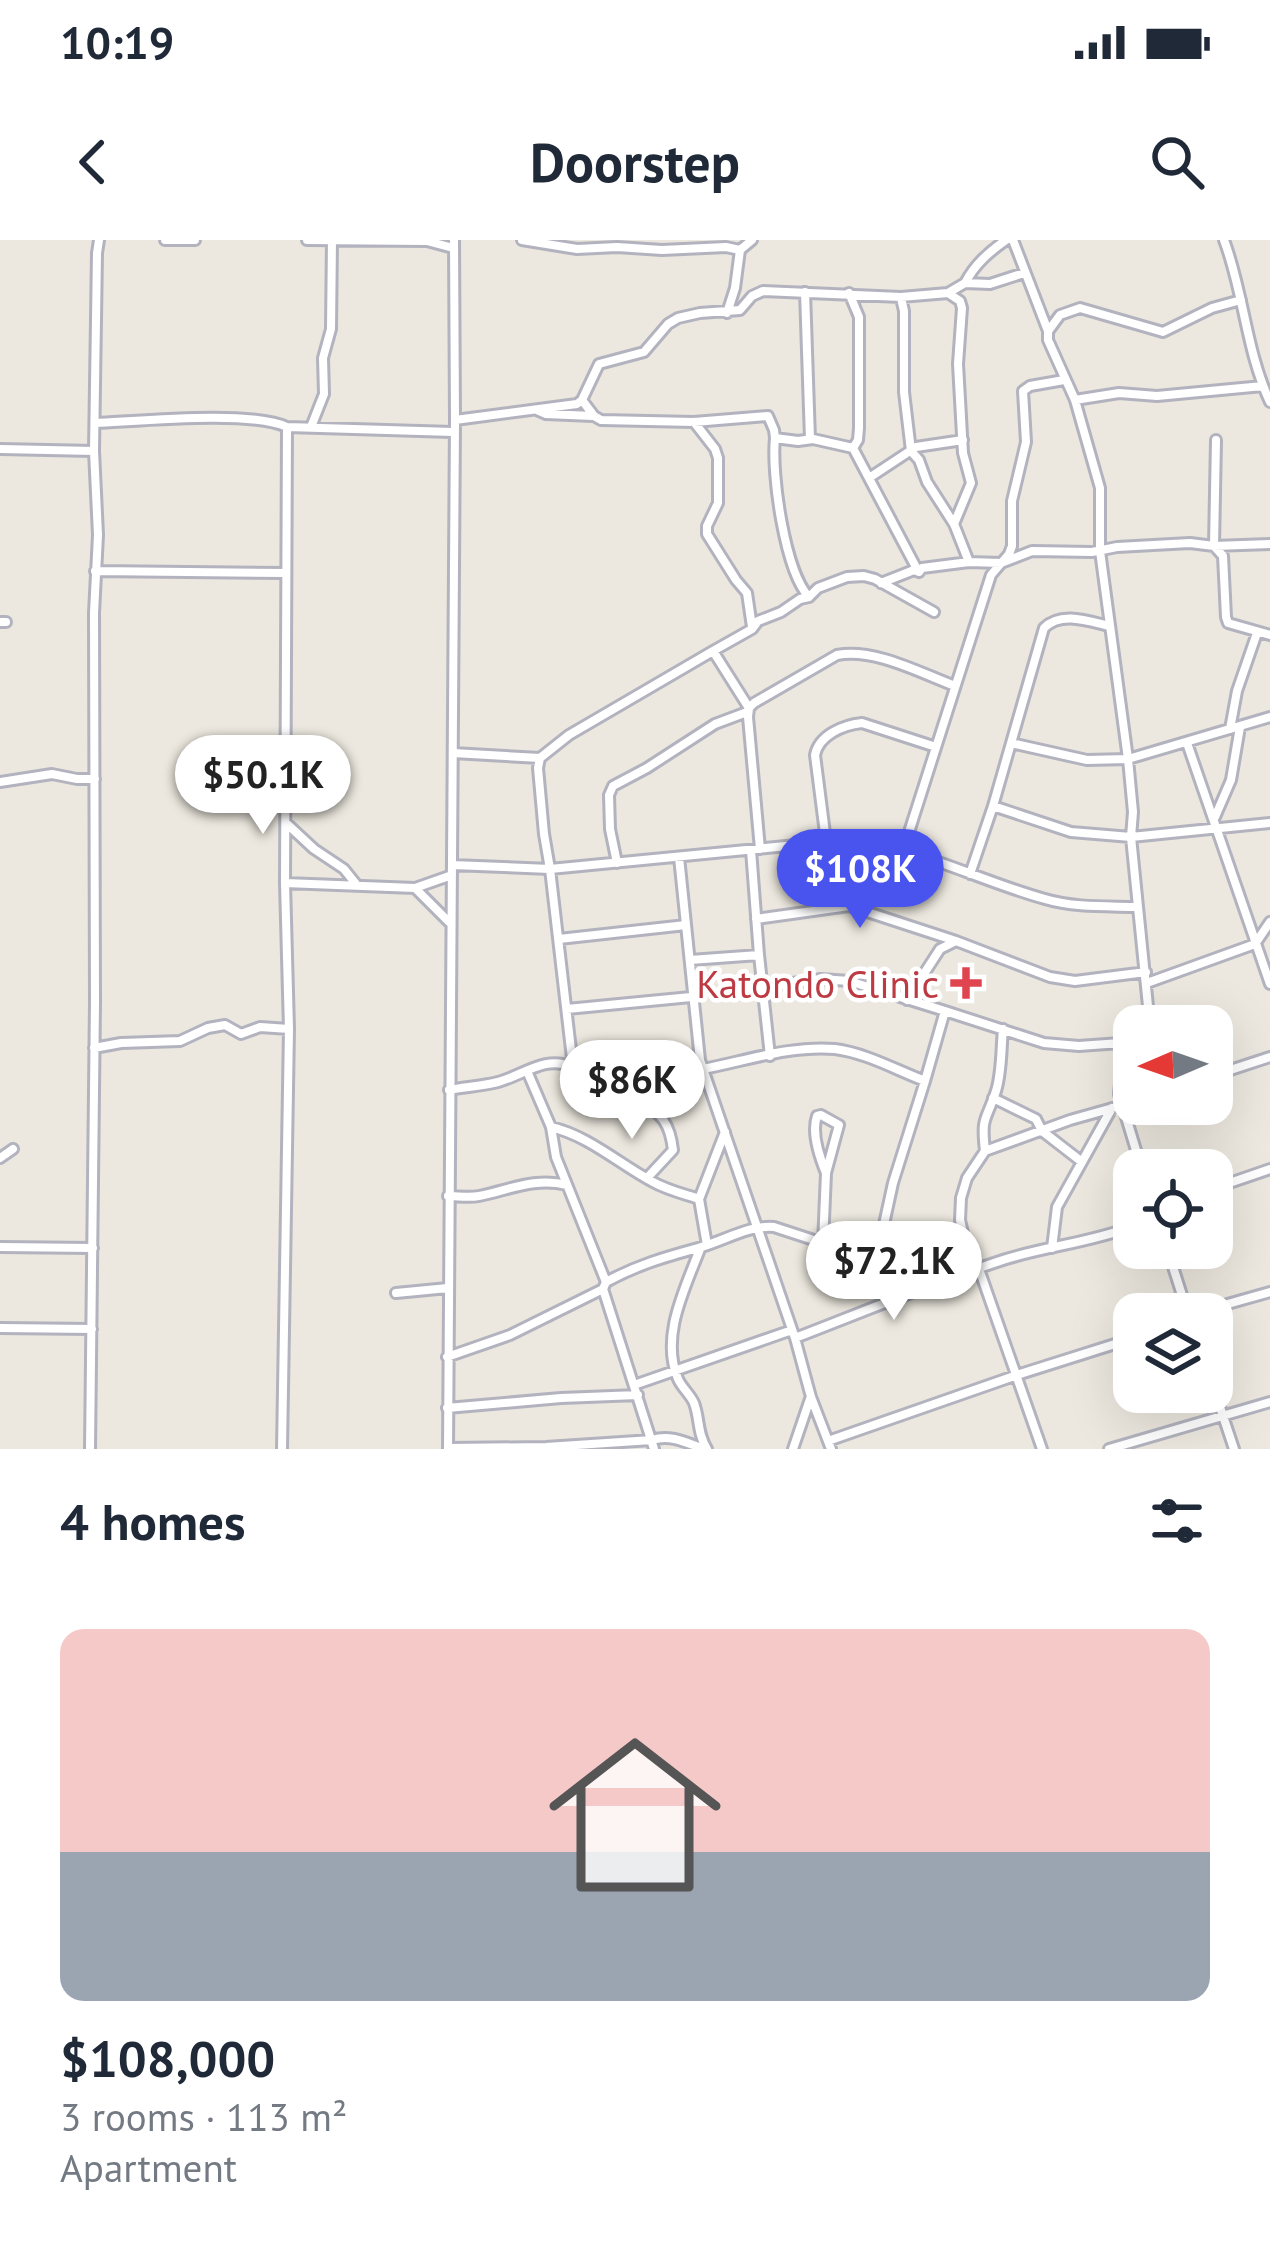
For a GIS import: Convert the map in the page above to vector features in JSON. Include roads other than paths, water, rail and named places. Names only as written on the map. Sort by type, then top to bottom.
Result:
[{"type":"street","points":[[90,1449],[98,536],[94,452],[100,240]]},
{"type":"street","points":[[165,240],[195,240]]},
{"type":"street","points":[[307,240],[456,243],[448,1449],[653,1445],[669,1437],[706,1449]]},
{"type":"street","points":[[522,240],[569,248],[694,244],[740,250]]},
{"type":"street","points":[[727,313],[740,250],[752,240]]},
{"type":"street","points":[[455,420],[567,407],[582,400],[599,364],[644,352],[678,318],[740,310],[763,291],[901,297],[948,293],[965,283],[989,251],[1010,240],[1076,400],[1100,488],[1100,551],[1129,759],[1131,837],[1149,1005]]},
{"type":"street","points":[[1224,240],[1270,402]]},
{"type":"street","points":[[310,428],[324,394],[332,241]]},
{"type":"street","points":[[1229,254],[1236,242]]},
{"type":"street","points":[[965,283],[990,284],[1024,273]]},
{"type":"street","points":[[806,292],[810,439]]},
{"type":"street","points":[[849,293],[859,316],[859,428],[853,448]]},
{"type":"street","points":[[948,293],[962,308],[958,364],[971,483],[955,524]]},
{"type":"street","points":[[901,297],[903,385],[911,451],[955,524],[970,562]]},
{"type":"street","points":[[1048,332],[1060,315],[1080,308],[1163,332],[1212,308],[1241,300]]},
{"type":"street","points":[[902,851],[991,575],[1011,551],[1012,501],[1026,442],[1023,391],[1064,380]]},
{"type":"street","points":[[1076,400],[1119,393],[1157,396],[1262,386]]},
{"type":"street","points":[[582,400],[601,420],[694,422],[768,416],[775,430],[777,505],[799,584],[809,597]]},
{"type":"street","points":[[533,409],[595,416]]},
{"type":"street","points":[[96,423],[235,419],[287,427],[453,432]]},
{"type":"street","points":[[694,422],[718,458],[718,503],[706,534],[747,593],[752,629]]},
{"type":"street","points":[[282,1449],[289,1029],[287,427]]},
{"type":"street","points":[[775,439],[810,439],[853,448]]},
{"type":"street","points":[[869,478],[920,446],[963,440]]},
{"type":"street","points":[[1216,440],[1214,546],[1223,556],[1228,622],[1270,635]]},
{"type":"street","points":[[853,448],[919,572]]},
{"type":"street","points":[[0,449],[94,452]]},
{"type":"street","points":[[919,572],[970,562],[1001,563],[1033,551],[1270,544]]},
{"type":"street","points":[[95,571],[286,573]]},
{"type":"street","points":[[881,583],[919,572]]},
{"type":"street","points":[[573,1067],[544,834],[540,758],[568,735],[752,629],[758,621],[848,577],[864,576],[934,612]]},
{"type":"street","points":[[970,874],[1048,623],[1063,618],[1109,626]]},
{"type":"street","points":[[1215,823],[1232,780],[1237,691],[1257,633]]},
{"type":"street","points":[[713,651],[749,710],[756,919],[770,1056]]},
{"type":"street","points":[[616,863],[610,829],[613,786],[845,653],[866,655],[955,686]]},
{"type":"street","points":[[1011,743],[1088,760],[1129,759],[1270,717]]},
{"type":"street","points":[[826,841],[814,755],[818,742],[862,723],[936,747]]},
{"type":"street","points":[[1187,743],[1270,984]]},
{"type":"street","points":[[453,753],[540,758]]},
{"type":"street","points":[[0,782],[52,774],[95,778]]},
{"type":"street","points":[[993,806],[1071,832],[1131,837],[1215,823],[1270,823]]},
{"type":"street","points":[[285,822],[344,868],[356,885]]},
{"type":"street","points":[[285,883],[415,888],[452,870],[550,869],[826,841],[869,842],[1045,899],[1070,905],[1138,907]]},
{"type":"street","points":[[679,857],[702,1064],[829,1445],[1017,1375],[1113,1345]]},
{"type":"street","points":[[415,888],[451,923]]},
{"type":"street","points":[[756,919],[849,906],[1050,977],[1088,980],[1146,972]]},
{"type":"street","points":[[1256,943],[1270,922]]},
{"type":"street","points":[[559,939],[686,925]]},
{"type":"street","points":[[938,934],[940,949]]},
{"type":"street","points":[[1147,983],[1270,939]]},
{"type":"street","points":[[907,1000],[940,949],[956,941]]},
{"type":"street","points":[[690,960],[759,956]]},
{"type":"street","points":[[764,987],[849,981],[1044,1043],[1113,1043]]},
{"type":"street","points":[[567,1009],[692,997]]},
{"type":"street","points":[[876,1261],[893,1183],[944,1011]]},
{"type":"street","points":[[94,1048],[180,1041],[225,1025],[241,1034],[260,1027],[289,1029]]},
{"type":"street","points":[[1003,1029],[999,1075],[983,1115],[985,1151],[967,1178],[960,1220],[1042,1449]]},
{"type":"street","points":[[449,1090],[502,1081],[539,1064],[561,1062],[589,1071],[702,1064],[821,1049],[857,1054],[925,1081]]},
{"type":"street","points":[[561,1062],[569,1051]]},
{"type":"street","points":[[1233,1069],[1270,1057]]},
{"type":"street","points":[[626,1068],[632,1093],[665,1119],[673,1142],[674,1150],[647,1178]]},
{"type":"street","points":[[526,1071],[551,1127],[556,1157],[604,1286],[653,1445]]},
{"type":"street","points":[[993,1098],[1036,1119],[1042,1131],[1082,1162]]},
{"type":"street","points":[[985,1151],[1113,1108]]},
{"type":"street","points":[[1052,1248],[1057,1208],[1113,1112]]},
{"type":"street","points":[[823,1244],[826,1173],[838,1125],[821,1115],[814,1122],[826,1173]]},
{"type":"street","points":[[551,1127],[698,1199]]},
{"type":"street","points":[[706,1449],[695,1406],[675,1369],[672,1334],[703,1246],[698,1199],[725,1130]]},
{"type":"street","points":[[0,1158],[13,1149]]},
{"type":"street","points":[[550,1181],[560,1168]]},
{"type":"street","points":[[1233,1182],[1270,1169]]},
{"type":"street","points":[[448,1196],[478,1196],[550,1181],[568,1186]]},
{"type":"street","points":[[447,1357],[509,1335],[666,1255],[756,1227],[774,1227],[939,1281]]},
{"type":"street","points":[[447,1408],[636,1390],[675,1369],[793,1334],[939,1281],[1019,1255],[1113,1234]]},
{"type":"street","points":[[0,1247],[93,1248]]},
{"type":"street","points":[[396,1293],[448,1288]]},
{"type":"street","points":[[1233,1302],[1270,1292]]},
{"type":"street","points":[[0,1328],[92,1329]]},
{"type":"street","points":[[793,1449],[811,1397]]},
{"type":"street","points":[[1109,1449],[1270,1402]]},
{"type":"street","points":[[1222,1413],[1234,1449]]},
{"type":"place","name":"Katondo Clinic","points":[[966,983]]}]
